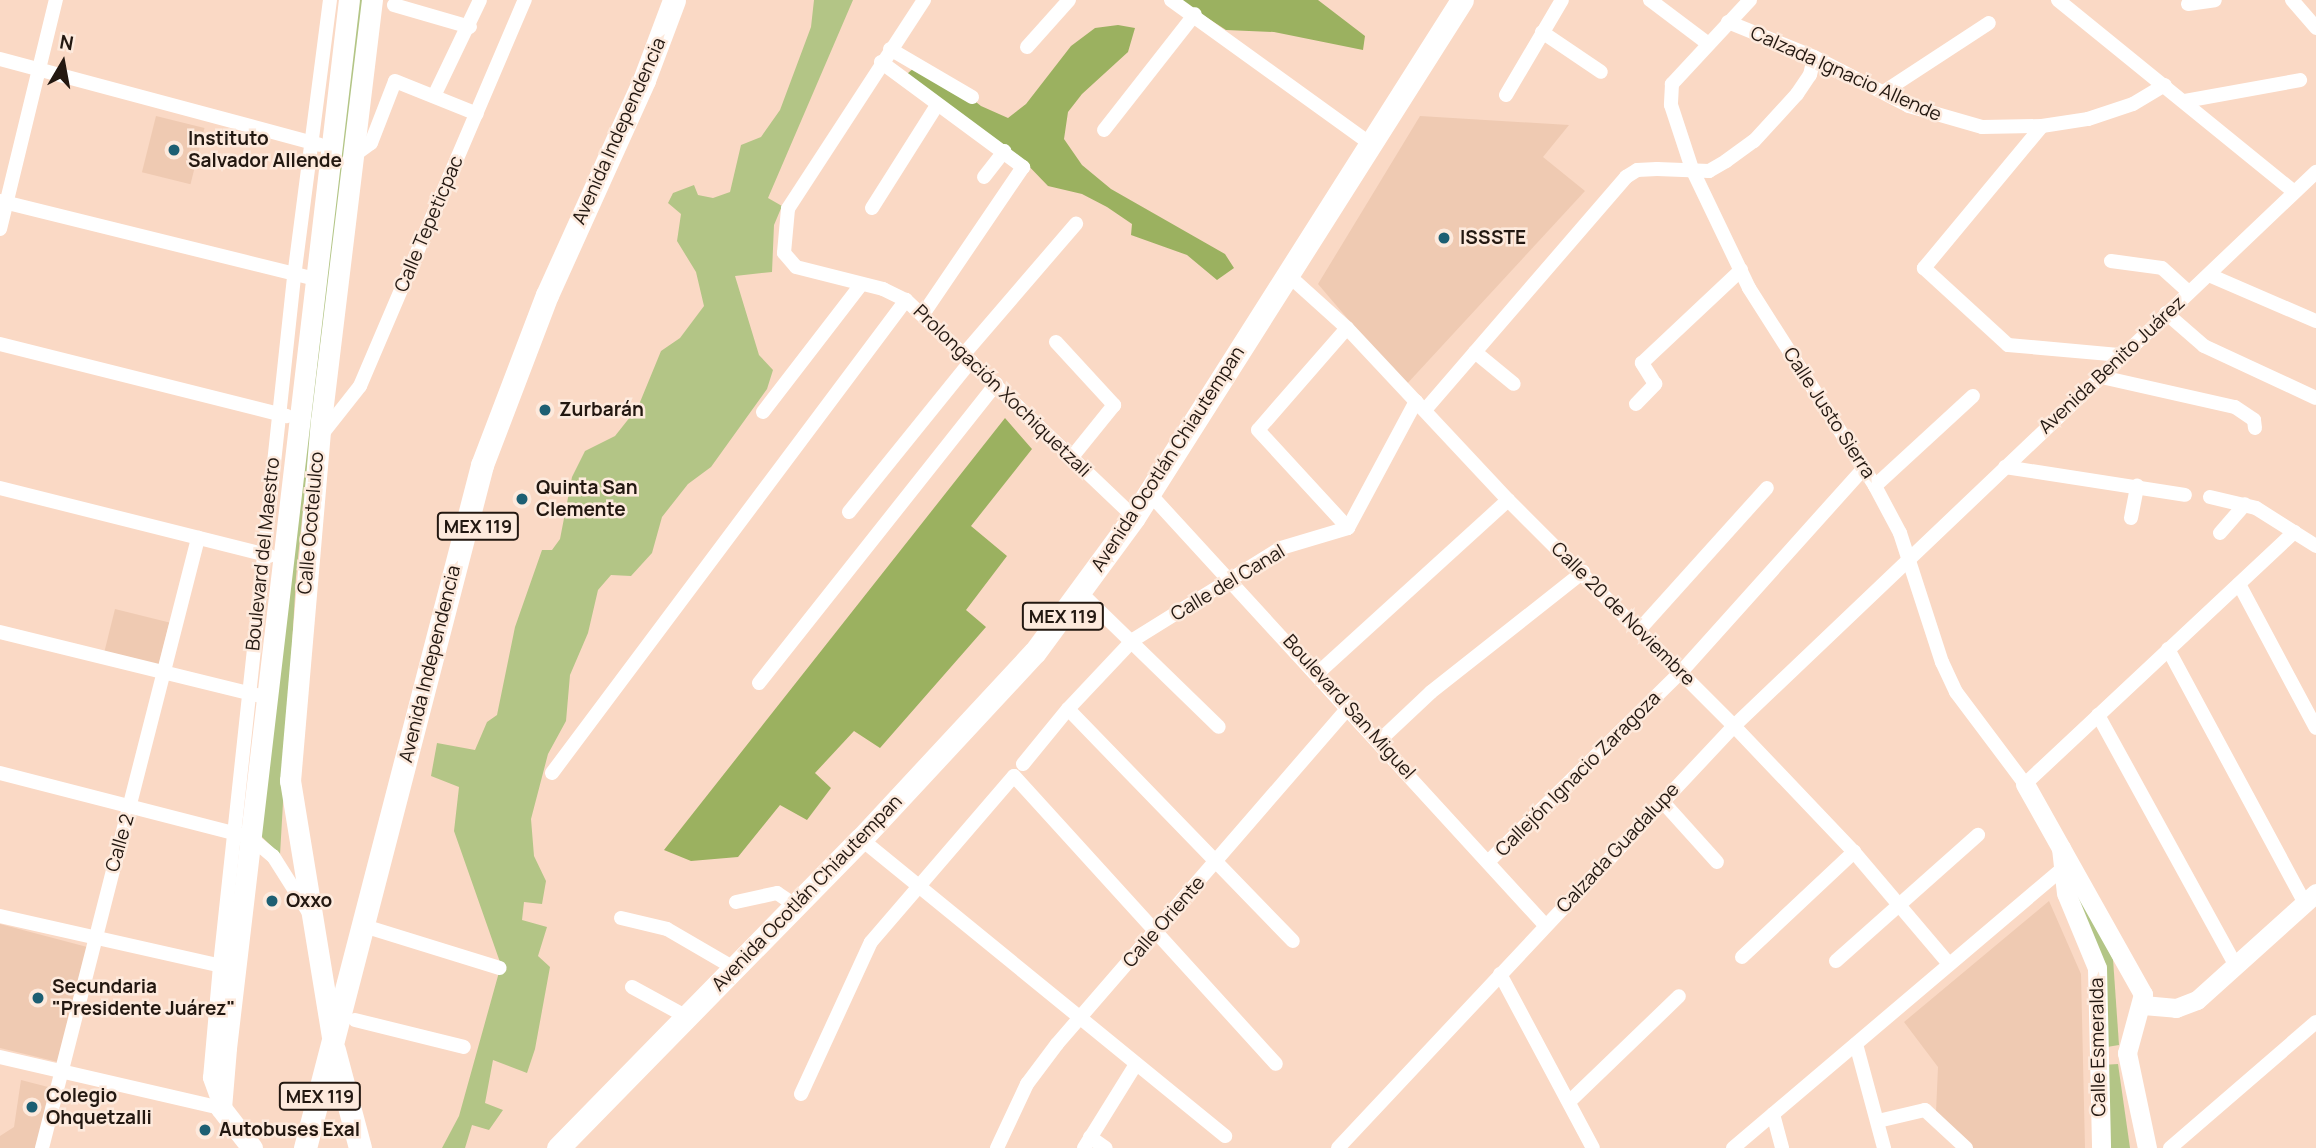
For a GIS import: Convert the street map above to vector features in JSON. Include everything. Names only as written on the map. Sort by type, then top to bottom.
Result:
[{"type":"main road","name":"Calle Ocotelulco","points":[[333,1045],[290,781],[319,439],[372,0]]},
{"type":"main road","name":"Avenida Independencia","points":[[321,1148],[355,1020],[371,929],[482,466],[547,295],[643,80],[674,0]]},
{"type":"main road","name":"Avenida Independencia","points":[[305,1148],[352,969],[371,929],[497,453],[688,0]]},
{"type":"main road","name":"Avenida Ocotlán Chiautempan","points":[[558,1148],[861,839],[1035,652],[1081,593],[1134,517],[1462,0]]},
{"type":"main road","name":"Boulevard del Maestro","points":[[221,1108],[228,967],[242,834],[258,777],[257,695],[272,557],[289,417],[316,279],[322,145],[336,3]]},
{"type":"main road","points":[[258,777],[275,783],[290,781]]},
{"type":"main road","points":[[316,950],[332,967],[352,969]]},
{"type":"main road","points":[[333,1045],[359,1148]]},
{"type":"main road","points":[[221,1108],[252,1148]]},
{"type":"street","points":[[0,229],[3,202],[57,0]]},
{"type":"street","points":[[434,96],[470,27],[480,0]]},
{"type":"street","name":"Calle Tepeticpac","points":[[319,439],[360,386],[525,0]]},
{"type":"street","points":[[923,314],[1023,167],[881,62],[924,0]]},
{"type":"street","points":[[1027,47],[1069,0]]},
{"type":"street","points":[[1171,0],[1195,14],[1371,144]]},
{"type":"street","points":[[1506,95],[1562,0]]},
{"type":"street","points":[[1650,0],[1706,42],[1750,0]]},
{"type":"street","points":[[2058,0],[2294,192]]},
{"type":"street","points":[[2188,4],[2215,0]]},
{"type":"street","points":[[2292,0],[2316,28]]},
{"type":"street","points":[[336,3],[370,29]]},
{"type":"street","points":[[394,5],[470,27]]},
{"type":"street","points":[[1104,130],[1195,14]]},
{"type":"street","name":"Calzada Ignacio Allende","points":[[1728,22],[1781,47],[1814,57],[1885,91],[1909,106],[1982,127],[2042,127],[2115,112],[2165,85]]},
{"type":"street","points":[[1885,91],[1989,23]]},
{"type":"street","points":[[1542,32],[1601,72]]},
{"type":"street","name":"Calle Justo Sierra","points":[[1706,42],[1672,84],[1670,96],[1692,169],[1741,270],[1875,486],[1907,557],[1941,662],[1956,692],[2025,785],[2060,845],[2067,865]]},
{"type":"street","points":[[890,49],[972,97]]},
{"type":"street","points":[[1347,328],[1258,430],[1348,528],[1420,406],[1475,352],[1626,177],[1637,170],[1709,171],[1754,141],[1797,94],[1810,75],[1814,57]]},
{"type":"street","points":[[0,59],[322,145]]},
{"type":"street","name":"Prolongación Xochiquetzali","points":[[881,62],[788,209],[784,253],[796,267],[883,289],[906,300],[1134,517]]},
{"type":"street","points":[[2185,101],[2300,80]]},
{"type":"street","points":[[353,156],[371,143],[395,81],[477,114]]},
{"type":"street","points":[[872,208],[937,105]]},
{"type":"street","points":[[2042,127],[1924,268],[2007,345],[2119,355]]},
{"type":"street","name":"Boulevard del Maestro","points":[[289,417],[294,277],[322,145]]},
{"type":"street","points":[[984,177],[1004,151]]},
{"type":"street","name":"Avenida Benito Juárez","points":[[1907,557],[2316,172]]},
{"type":"street","points":[[3,202],[294,277],[316,279]]},
{"type":"street","points":[[849,512],[967,357],[1076,224]]},
{"type":"street","points":[[2111,261],[2162,268],[2189,292]]},
{"type":"street","points":[[1636,404],[1655,384],[1642,363],[1741,270]]},
{"type":"street","name":"Calle 20 de Noviembre","points":[[1287,274],[1347,328],[1508,500],[1583,572],[1734,726],[1854,852],[1948,963]]},
{"type":"street","points":[[2209,275],[2316,321]]},
{"type":"street","points":[[763,412],[860,285]]},
{"type":"street","points":[[552,773],[906,300]]},
{"type":"street","points":[[2166,313],[2204,346],[2316,398]]},
{"type":"street","points":[[1056,342],[1114,405],[1072,457]]},
{"type":"street","points":[[0,344],[289,417]]},
{"type":"street","points":[[1475,352],[1514,384]]},
{"type":"street","points":[[2097,376],[2235,407],[2255,420],[2255,428]]},
{"type":"street","points":[[759,683],[996,384]]},
{"type":"street","points":[[1875,486],[1973,396]]},
{"type":"street","points":[[2005,467],[2185,495]]},
{"type":"street","name":"Callejón Ignacio Zaragoza","points":[[1489,862],[1681,672],[1864,468]]},
{"type":"street","points":[[2131,518],[2137,486]]},
{"type":"street","points":[[0,488],[272,557]]},
{"type":"street","points":[[1639,630],[1767,488]]},
{"type":"street","name":"Boulevard San Miguel","points":[[1149,493],[1233,580],[1545,925]]},
{"type":"street","points":[[2210,497],[2245,504],[2280,519],[2294,533],[2316,546]]},
{"type":"street","points":[[1318,673],[1508,500]]},
{"type":"street","points":[[2220,533],[2245,504]]},
{"type":"street","name":"Calle del Canal","points":[[801,1094],[871,942],[915,886],[1019,770],[1068,709],[1133,640],[1233,580],[1280,548],[1348,528]]},
{"type":"street","points":[[2025,785],[2294,533]]},
{"type":"street","name":"Calle 2","points":[[42,1148],[198,538]]},
{"type":"street","name":"Calzada Guadalupe","points":[[1338,1148],[1734,726],[1907,557]]},
{"type":"street","points":[[1379,741],[1431,692],[1583,572]]},
{"type":"street","points":[[2239,584],[2316,728]]},
{"type":"street","points":[[1081,593],[1133,640],[1219,727]]},
{"type":"street","points":[[0,632],[257,695]]},
{"type":"street","points":[[2143,1005],[2169,1009],[2188,1005],[2310,898],[2168,649]]},
{"type":"street","name":"Boulevard del Maestro","points":[[242,834],[257,695]]},
{"type":"street","name":"Calle Oriente","points":[[997,1148],[1027,1084],[1080,1018],[1349,707]]},
{"type":"street","points":[[1068,709],[1293,941]]},
{"type":"street","points":[[2098,715],[2235,964]]},
{"type":"street","points":[[1019,770],[1156,932],[1276,1063]]},
{"type":"street","points":[[0,773],[242,834],[273,856],[312,917]]},
{"type":"street","points":[[1662,801],[1717,862]]},
{"type":"street","points":[[1836,961],[1978,835]]},
{"type":"street","points":[[861,839],[915,886],[1225,1136]]},
{"type":"street","points":[[1742,957],[1854,852]]},
{"type":"street","points":[[1733,1148],[1948,963],[2067,865]]},
{"type":"street","name":"Calle Esmeralda","points":[[2067,865],[2141,989],[2143,1005],[2127,1053],[2147,1148]]},
{"type":"street","name":"Calle Esmeralda","points":[[2067,865],[2066,893],[2097,968],[2101,1148]]},
{"type":"street","points":[[736,902],[776,893],[796,906]]},
{"type":"street","points":[[0,916],[228,967]]},
{"type":"street","points":[[621,918],[667,929],[734,968]]},
{"type":"street","points":[[371,929],[500,968]]},
{"type":"street","points":[[1500,974],[1593,1148]]},
{"type":"street","points":[[632,987],[687,1017]]},
{"type":"street","points":[[1570,1101],[1679,996]]},
{"type":"street","points":[[355,1020],[464,1047]]},
{"type":"street","points":[[2170,1148],[2316,1022]]},
{"type":"street","points":[[1856,1044],[1884,1148]]},
{"type":"street","points":[[2100,1055],[2127,1053]]},
{"type":"street","points":[[0,1057],[221,1108]]},
{"type":"street","points":[[1106,1148],[1087,1143],[1136,1064]]},
{"type":"street","points":[[1878,1121],[1925,1110],[1966,1148]]},
{"type":"street","points":[[1773,1114],[1782,1148]]},
{"type":"shaded area","name":"Instituto Salvador Allende","points":[[156,116],[205,128],[190,184],[142,172]]},
{"type":"shaded area","name":"ISSSTE","points":[[1420,116],[1569,125],[1543,157],[1585,191],[1405,386],[1318,284]]},
{"type":"shaded area","points":[[115,609],[169,623],[158,666],[104,653]]},
{"type":"shaded area","points":[[2049,901],[2081,974],[2085,1148],[1967,1148],[1936,1112],[1938,1067],[1904,1022]]},
{"type":"shaded area","name":"Secundaria \"Presidente Juárez\"","points":[[0,924],[91,948],[58,1062],[0,1048]]},
{"type":"shaded area","name":"Colegio Ohquetzalli","points":[[21,1080],[52,1088],[38,1148],[0,1148],[0,1136],[14,1127]]},
{"type":"green space","points":[[353,0],[365,0],[317,373],[296,577],[280,855],[257,832]]},
{"type":"green space","points":[[814,0],[853,0],[768,198],[782,206],[774,225],[772,272],[735,276],[759,355],[773,370],[767,389],[711,467],[688,484],[662,517],[652,553],[631,576],[611,575],[598,590],[588,633],[570,675],[566,721],[548,754],[531,819],[534,856],[546,881],[542,904],[524,902],[522,920],[547,927],[538,956],[550,967],[535,1049],[527,1073],[493,1060],[485,1103],[503,1110],[489,1130],[472,1125],[465,1148],[442,1148],[459,1116],[501,965],[454,831],[459,787],[431,776],[437,743],[475,750],[487,722],[497,715],[515,627],[542,550],[552,550],[560,539],[572,477],[585,451],[615,436],[638,407],[661,351],[680,338],[704,306],[696,272],[677,241],[681,214],[668,203],[673,193],[694,185],[698,195],[713,198],[730,192],[741,145],[761,137],[780,110],[811,27]]},
{"type":"green space","points":[[1180,0],[1318,0],[1365,36],[1363,50],[1274,32],[1226,30]]},
{"type":"green space","points":[[1118,25],[1135,28],[1128,52],[1082,94],[1068,112],[1064,139],[1082,165],[1111,189],[1225,254],[1234,268],[1217,280],[1187,255],[1131,235],[1132,224],[1107,207],[1082,194],[1048,186],[1020,157],[907,74],[916,66],[937,71],[981,106],[1008,118],[1026,104],[1071,46],[1095,28]]},
{"type":"green space","points":[[1005,418],[1032,449],[971,526],[1007,556],[966,610],[986,627],[880,748],[854,731],[815,773],[831,788],[807,820],[780,805],[738,857],[691,861],[664,850]]},
{"type":"green space","points":[[2077,891],[2113,959],[2119,1045],[2101,1048]]},
{"type":"green space","points":[[2118,1064],[2130,1148],[2108,1148],[2102,1065]]},
{"type":"place","name":"Instituto Salvador Allende","points":[[174,150]]},
{"type":"place","name":"ISSSTE","points":[[1444,238]]},
{"type":"place","name":"Zurbarán","points":[[545,410]]},
{"type":"place","name":"Quinta San Clemente","points":[[522,499]]},
{"type":"place","name":"Oxxo","points":[[272,901]]},
{"type":"place","name":"Secundaria \"Presidente Juárez\"","points":[[38,998]]},
{"type":"place","name":"Colegio Ohquetzalli","points":[[32,1107]]},
{"type":"place","name":"Autobuses Exal","points":[[205,1130]]}]
